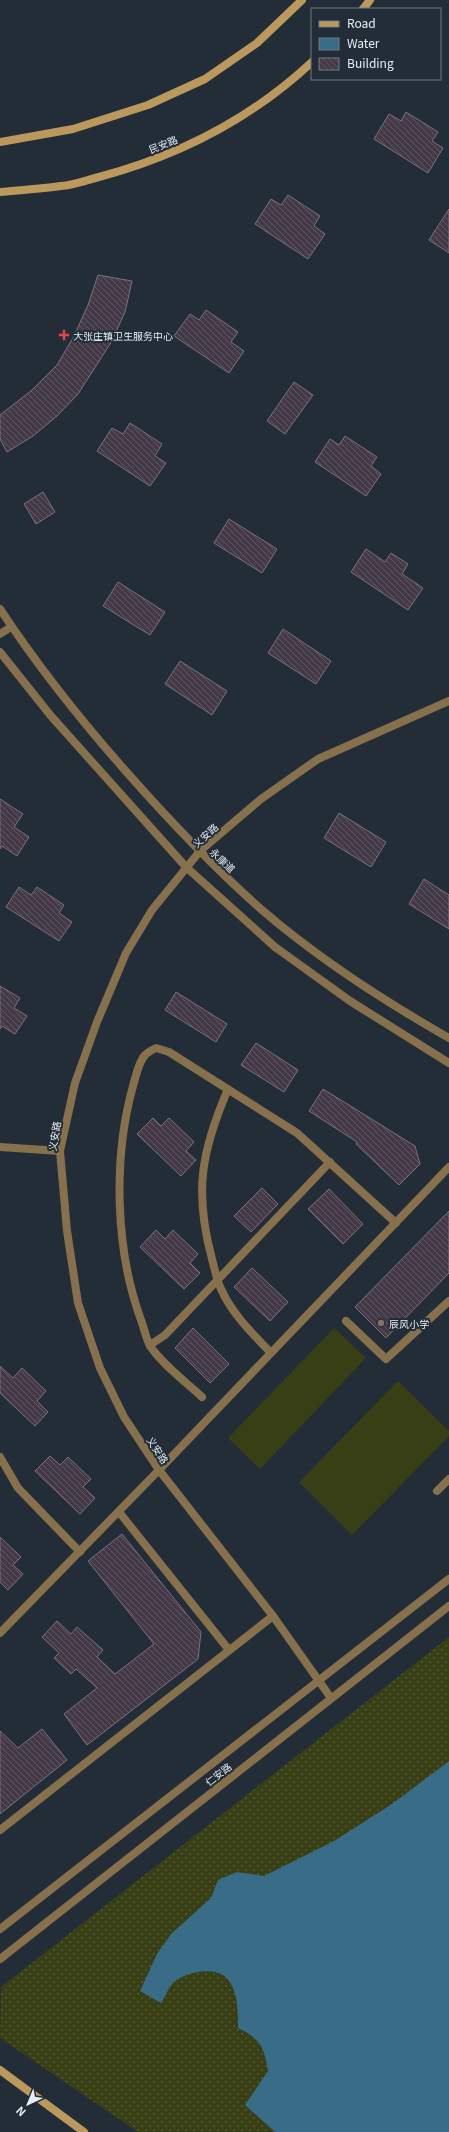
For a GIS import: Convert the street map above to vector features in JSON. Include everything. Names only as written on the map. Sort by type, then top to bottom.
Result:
[{"type":"main road","points":[[0,142],[73,129],[155,102],[204,79],[257,43],[302,0]]},
{"type":"main road","points":[[364,8],[370,0]]},
{"type":"main road","name":"民安路","points":[[0,192],[62,186],[129,169],[182,147],[235,121],[294,79],[311,63]]},
{"type":"main road","points":[[0,2070],[84,2132]]},
{"type":"street","name":"永康道","points":[[0,609],[11,627],[81,720],[153,802],[200,851],[263,910],[331,962],[409,1015],[449,1038]]},
{"type":"street","points":[[0,634],[11,627]]},
{"type":"street","points":[[0,652],[51,716],[186,867],[275,947],[350,1001],[449,1063]]},
{"type":"street","name":"义安路","points":[[332,1698],[273,1616],[159,1470],[124,1417],[100,1368],[78,1303],[68,1231],[60,1151],[75,1083],[97,1022],[126,953],[152,910],[186,867],[200,851],[261,799],[318,759],[449,701]]},
{"type":"street","points":[[202,1397],[162,1359],[150,1345],[134,1303],[124,1250],[120,1185],[122,1138],[128,1105],[139,1065],[146,1054],[156,1048],[169,1052],[297,1133],[396,1223]]},
{"type":"street","points":[[228,1089],[212,1126],[201,1183],[203,1216],[221,1290],[236,1314],[270,1353]]},
{"type":"street","points":[[0,1147],[60,1151]]},
{"type":"street","points":[[150,1345],[165,1335],[330,1162]]},
{"type":"street","points":[[0,1633],[119,1512],[449,1167]]},
{"type":"street","points":[[346,1321],[386,1359],[449,1301]]},
{"type":"street","points":[[0,1456],[18,1488],[80,1552]]},
{"type":"street","points":[[437,1491],[449,1479]]},
{"type":"street","points":[[119,1512],[229,1650]]},
{"type":"street","name":"仁安路","points":[[0,1929],[449,1579]]},
{"type":"street","name":"仁安路","points":[[0,1959],[449,1606]]},
{"type":"street","points":[[0,1830],[273,1616]]},
{"type":"green space","points":[[334,1328],[366,1358],[260,1469],[228,1438]]},
{"type":"green space","points":[[398,1381],[449,1431],[449,1436],[352,1535],[299,1482]]},
{"type":"green space","points":[[449,1637],[449,2132],[138,2132],[0,2038],[1,1987]]},
{"type":"water","points":[[449,1761],[449,2132],[275,2132],[245,2105],[268,2071],[263,2050],[257,2040],[238,2028],[236,1998],[230,1982],[225,1976],[210,1971],[193,1973],[178,1979],[172,1984],[161,2003],[140,1991],[157,1954],[171,1934],[211,1898],[218,1880],[237,1872],[264,1876],[334,1841],[392,1804]]},
{"type":"building","points":[[406,112],[438,132],[432,141],[443,148],[428,173],[374,139],[389,114],[401,121]]},
{"type":"building","points":[[288,195],[320,216],[314,226],[325,234],[308,259],[255,224],[271,199],[281,205]]},
{"type":"building","points":[[449,209],[449,253],[429,240]]},
{"type":"building","points":[[98,275],[132,281],[125,312],[112,341],[78,394],[57,416],[33,436],[7,452],[0,439],[0,415],[32,390],[57,365],[74,336],[88,305]]},
{"type":"building","points":[[206,310],[238,332],[231,342],[244,351],[229,373],[174,336],[190,314],[199,320]]},
{"type":"building","points":[[294,382],[313,395],[285,434],[267,421]]},
{"type":"building","points":[[130,423],[162,444],[155,456],[166,463],[150,486],[97,451],[112,428],[123,434]]},
{"type":"building","points":[[345,436],[377,457],[371,466],[381,474],[366,496],[315,462],[330,439],[339,445]]},
{"type":"building","points":[[43,492],[55,512],[36,524],[24,504]]},
{"type":"building","points":[[229,519],[277,549],[262,573],[214,543]]},
{"type":"building","points":[[366,549],[385,562],[391,553],[408,564],[402,574],[423,588],[408,610],[351,572]]},
{"type":"building","points":[[118,582],[165,612],[150,635],[103,606]]},
{"type":"building","points":[[283,629],[331,661],[316,684],[268,653]]},
{"type":"building","points":[[180,661],[227,691],[212,715],[165,684]]},
{"type":"building","points":[[0,799],[23,814],[14,827],[29,837],[17,856],[2,846],[0,849]]},
{"type":"building","points":[[339,813],[386,842],[371,867],[324,838]]},
{"type":"building","points":[[424,879],[449,895],[449,929],[409,904]]},
{"type":"building","points":[[19,887],[31,895],[37,887],[64,905],[59,913],[72,922],[59,941],[6,907]]},
{"type":"building","points":[[0,986],[20,998],[14,1008],[27,1016],[15,1034],[2,1026],[0,1029]]},
{"type":"building","points":[[176,992],[227,1024],[216,1042],[165,1010]]},
{"type":"building","points":[[256,1043],[298,1070],[284,1092],[241,1065]]},
{"type":"building","points":[[323,1089],[415,1146],[420,1164],[399,1185],[356,1144],[357,1142],[309,1111]]},
{"type":"building","points":[[153,1118],[161,1126],[169,1118],[194,1142],[186,1151],[196,1160],[181,1176],[137,1134]]},
{"type":"building","points":[[262,1188],[278,1204],[251,1232],[234,1216]]},
{"type":"building","points":[[329,1189],[363,1224],[343,1244],[308,1209]]},
{"type":"building","points":[[449,1211],[449,1273],[386,1338],[355,1307]]},
{"type":"building","points":[[156,1230],[165,1239],[173,1230],[198,1254],[190,1263],[200,1273],[184,1289],[140,1247]]},
{"type":"building","points":[[252,1268],[288,1302],[270,1321],[234,1287]]},
{"type":"building","points":[[193,1328],[229,1364],[210,1383],[175,1348]]},
{"type":"building","points":[[0,1366],[13,1378],[22,1368],[46,1391],[37,1401],[48,1412],[35,1426],[0,1393]]},
{"type":"building","points":[[50,1456],[60,1465],[68,1457],[91,1479],[83,1487],[95,1498],[80,1514],[35,1471]]},
{"type":"building","points":[[122,1534],[201,1632],[198,1659],[87,1745],[64,1714],[97,1688],[76,1669],[71,1674],[54,1658],[59,1653],[42,1637],[57,1621],[71,1634],[77,1627],[103,1650],[97,1657],[115,1674],[154,1644],[88,1561]]},
{"type":"building","points":[[0,1537],[21,1557],[13,1565],[23,1574],[8,1590],[0,1582]]},
{"type":"building","points":[[42,1729],[67,1760],[0,1814],[0,1731],[18,1748]]},
{"type":"place","name":"大张庄镇卫生服务中心","points":[[64,335]]},
{"type":"place","name":"辰风小学","points":[[381,1323]]}]
